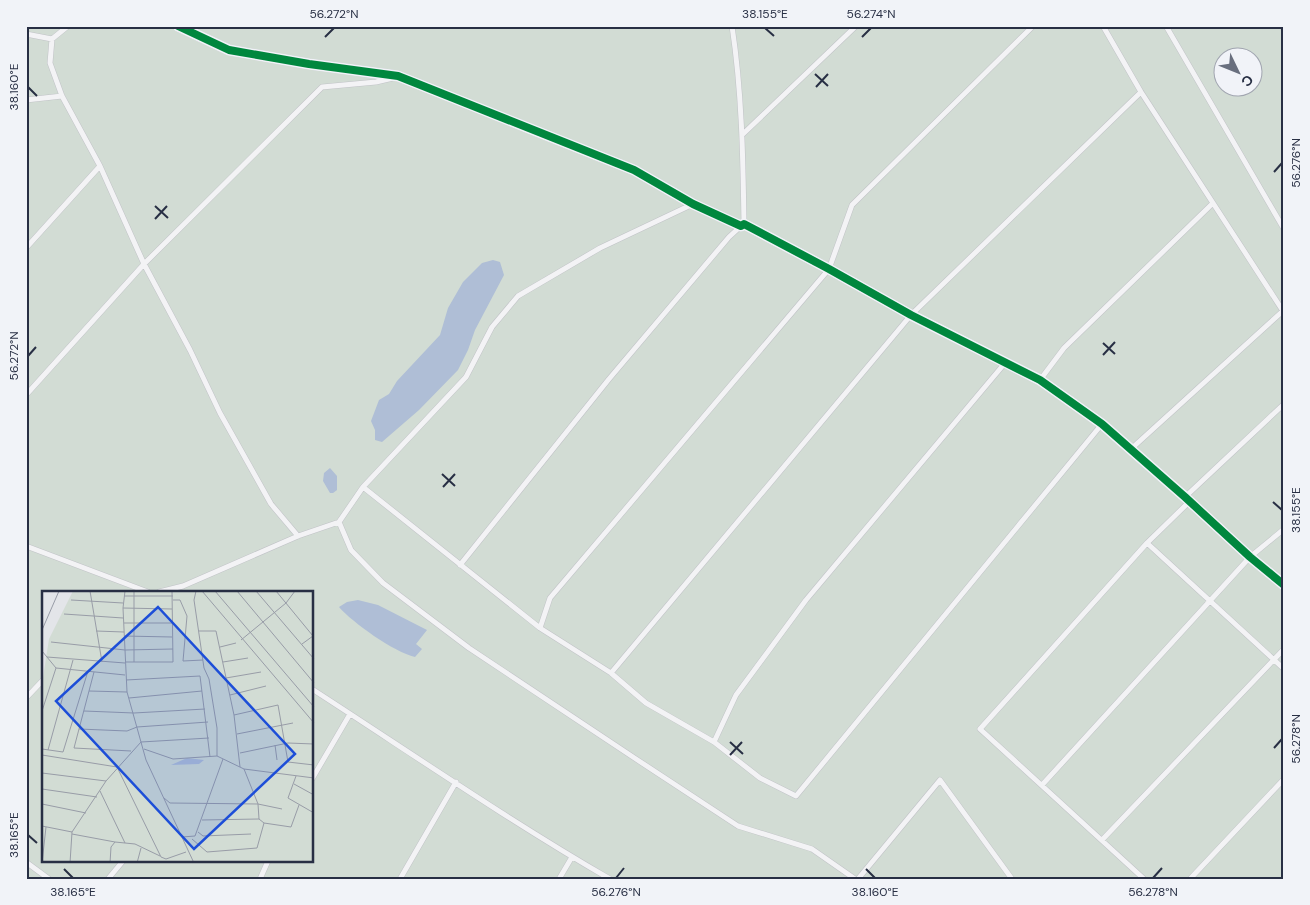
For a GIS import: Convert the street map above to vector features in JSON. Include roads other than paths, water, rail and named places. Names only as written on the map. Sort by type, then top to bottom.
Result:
[{"type":"street","points":[[178,26],[229,50],[309,64],[398,76],[634,170],[693,204],[742,225],[829,269],[911,315],[1040,380],[1102,424],[1188,499],[1250,557],[1284,585]]},
{"type":"lane","points":[[68,26],[52,39],[50,64],[62,96],[100,166],[144,264],[190,350],[220,413],[271,504],[298,536]]},
{"type":"lane","points":[[460,565],[609,379],[729,237],[742,225],[743,134],[738,63],[732,26]]},
{"type":"lane","points":[[743,134],[856,26]]},
{"type":"lane","points":[[540,628],[550,598],[829,269],[852,205],[1033,26]]},
{"type":"lane","points":[[1103,26],[1141,92],[1212,204],[1284,311],[1131,449]]},
{"type":"lane","points":[[1166,26],[1284,229]]},
{"type":"lane","points":[[1282,26],[1284,30]]},
{"type":"lane","points":[[26,34],[52,39]]},
{"type":"lane","points":[[26,395],[144,264],[322,87],[376,82],[398,76]]},
{"type":"lane","points":[[611,673],[911,315],[1141,92]]},
{"type":"lane","points":[[26,100],[62,96]]},
{"type":"lane","points":[[26,248],[100,166]]},
{"type":"lane","points":[[162,591],[183,586],[298,536],[339,522],[363,487],[466,376],[492,327],[518,296],[600,248],[693,204]]},
{"type":"lane","points":[[1040,380],[1064,348],[1212,204]]},
{"type":"lane","points":[[714,742],[736,695],[806,600],[1005,363]]},
{"type":"lane","points":[[1144,879],[980,729],[1188,499],[1284,404]]},
{"type":"lane","points":[[363,487],[540,628],[611,673],[646,704],[714,742],[760,778],[796,796],[1102,424]]},
{"type":"lane","points":[[339,522],[351,550],[384,583],[470,648],[738,826],[812,849],[857,879],[940,780],[1012,879]]},
{"type":"lane","points":[[1042,785],[1250,557],[1284,529]]},
{"type":"lane","points":[[1147,543],[1284,669]]},
{"type":"lane","points":[[26,546],[145,591]]},
{"type":"lane","points":[[183,586],[186,591]]},
{"type":"lane","points":[[1102,840],[1284,649]]},
{"type":"lane","points":[[26,698],[42,681]]},
{"type":"lane","points":[[314,690],[610,879]]},
{"type":"lane","points":[[314,776],[350,714]]},
{"type":"lane","points":[[1190,879],[1284,779]]},
{"type":"lane","points":[[400,879],[456,782]]},
{"type":"lane","points":[[559,879],[572,856]]},
{"type":"lane","points":[[26,862],[49,879]]},
{"type":"lane","points":[[108,879],[122,862]]},
{"type":"lane","points":[[260,879],[268,862]]},
{"type":"water","points":[[493,260],[500,262],[504,275],[475,330],[458,370],[419,410],[382,442],[375,440],[375,430],[371,421],[379,400],[389,394],[397,381],[440,335],[448,308],[463,282],[482,263]]},
{"type":"water","points":[[330,468],[337,476],[337,490],[333,493],[330,493],[323,481],[324,473]]},
{"type":"water","points":[[358,600],[378,605],[427,630],[416,644],[422,649],[415,657],[396,649],[374,636],[345,614],[339,607],[347,602]]}]
